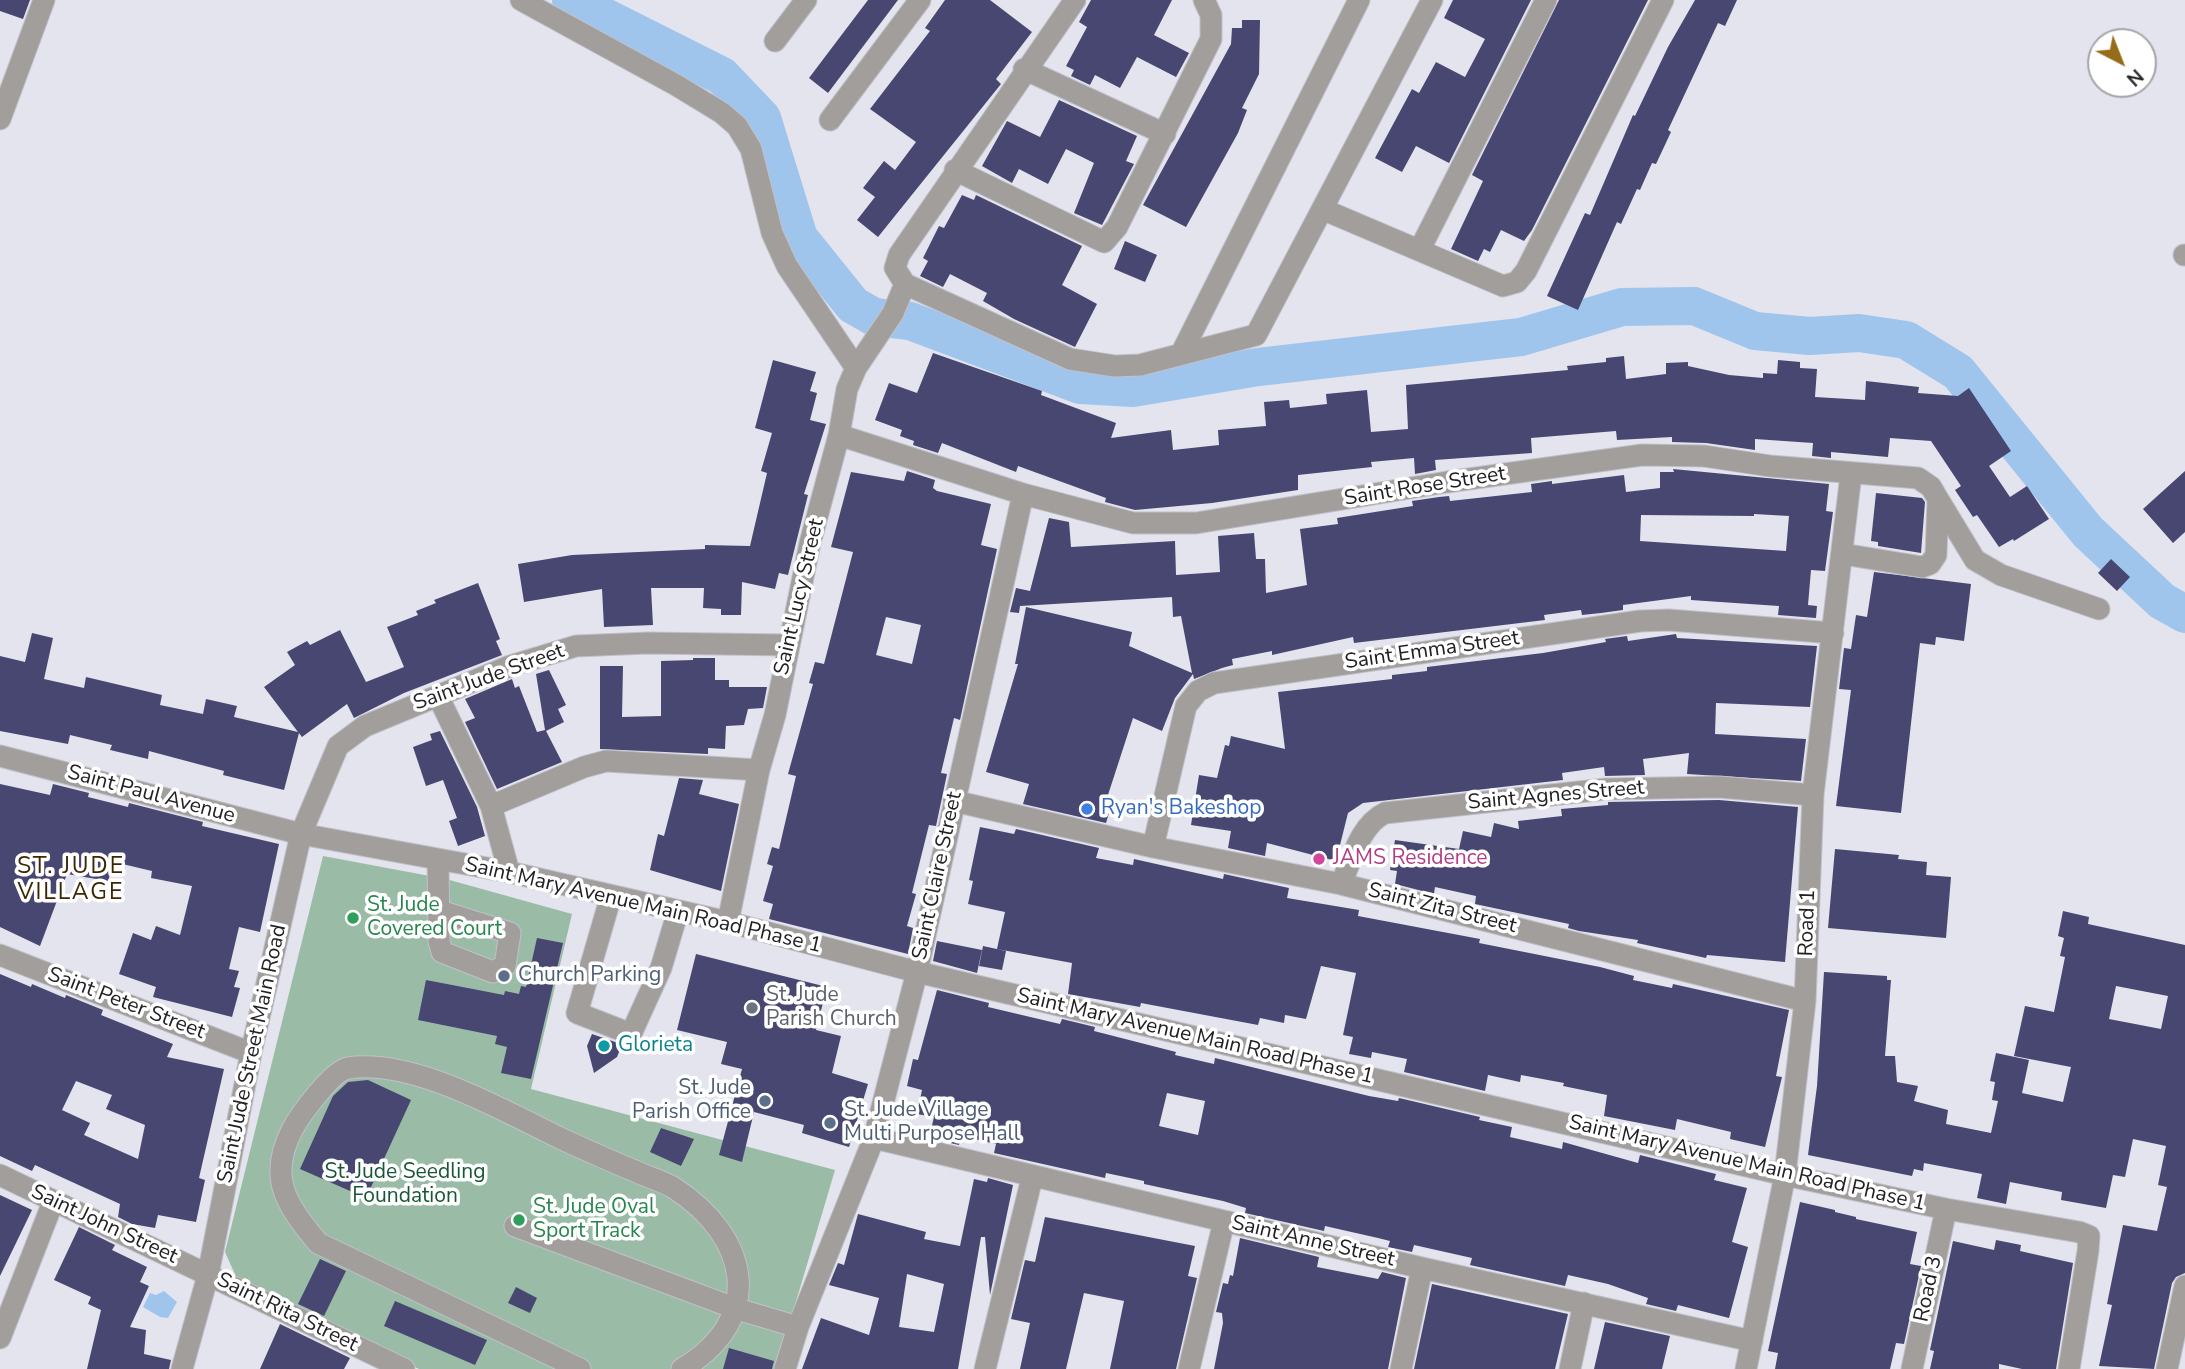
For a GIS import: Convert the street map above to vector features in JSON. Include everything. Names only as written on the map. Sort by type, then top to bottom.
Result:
[{"type":"street","points":[[0,119],[44,0]]},
{"type":"street","points":[[521,0],[676,86],[722,113],[737,126],[751,149],[772,233],[787,266],[856,368]]},
{"type":"street","points":[[775,41],[806,0]]},
{"type":"street","points":[[830,120],[920,0]]},
{"type":"street","points":[[1075,0],[955,170],[899,255],[895,268],[905,284],[1070,359],[1115,366],[1140,365],[1255,335],[1432,0]]},
{"type":"street","points":[[955,170],[1104,242],[1117,227],[1211,39],[1211,15],[1204,0]]},
{"type":"street","points":[[1181,354],[1359,0]]},
{"type":"street","points":[[1420,249],[1546,0]]},
{"type":"street","points":[[1322,209],[1503,286],[1517,282],[1526,271],[1664,0]]},
{"type":"street","points":[[1024,69],[1165,134]]},
{"type":"street","name":"Saint Lucy Street","points":[[728,922],[759,770],[775,715],[787,645],[839,435],[847,389],[856,368],[893,313],[905,284]]},
{"type":"street","name":"Saint Rose Street","points":[[839,435],[1023,494],[1133,523],[1196,523],[1447,482],[1642,455],[1704,456],[1851,474],[1918,478],[1931,487],[1975,560],[2001,575],[2099,609]]},
{"type":"street","name":"Road 1","points":[[1746,1369],[1785,1175],[1805,1001],[1812,795],[1851,474]]},
{"type":"street","name":"Saint Claire Street","points":[[785,1369],[798,1327],[874,1138],[918,972],[1023,494]]},
{"type":"street","points":[[1843,554],[1923,567],[1930,564],[1936,555],[1938,499]]},
{"type":"street","name":"Saint Emma Street","points":[[1153,847],[1185,706],[1198,691],[1214,683],[1640,621],[1669,620],[1833,633]]},
{"type":"street","name":"Saint Jude Street","points":[[301,834],[338,746],[365,726],[510,666],[576,646],[648,643],[787,645]]},
{"type":"street","points":[[438,696],[491,806],[509,872]]},
{"type":"street","name":"Saint Paul Avenue","points":[[0,756],[301,834]]},
{"type":"street","points":[[491,806],[584,766],[606,761],[759,770]]},
{"type":"street","name":"Saint Agnes Street","points":[[1341,884],[1363,833],[1373,818],[1385,813],[1606,789],[1719,787],[1812,795]]},
{"type":"street","name":"Saint Zita Street","points":[[954,801],[1153,847],[1341,884],[1805,1001]]},
{"type":"street","name":"Saint Mary Avenue Main Road Phase 1","points":[[301,834],[509,872],[728,922],[918,972],[1785,1175],[2089,1236],[2068,1369]]},
{"type":"street","name":"Saint Jude Street Main Road","points":[[182,1369],[208,1275],[251,1053],[301,834]]},
{"type":"street","points":[[438,859],[440,911]]},
{"type":"street","points":[[611,896],[578,1013],[631,1034],[661,968],[678,911]]},
{"type":"street","name":"Saint Peter Street","points":[[0,955],[251,1053]]},
{"type":"street","points":[[580,1369],[318,1243],[295,1215],[282,1190],[279,1169],[286,1142],[299,1116],[333,1077],[345,1068],[397,1068],[486,1102],[673,1188],[707,1216],[734,1253],[737,1309],[703,1356],[682,1369]]},
{"type":"street","name":"Saint Anne Street","points":[[874,1138],[1032,1178],[1752,1341]]},
{"type":"street","name":"Saint John Street","points":[[0,1175],[208,1275]]},
{"type":"street","points":[[985,1369],[1032,1178]]},
{"type":"street","points":[[0,1338],[53,1202]]},
{"type":"street","name":"Road 3","points":[[1912,1369],[1946,1209]]},
{"type":"street","points":[[1189,1369],[1224,1221]]},
{"type":"street","points":[[515,1226],[737,1309],[798,1327]]},
{"type":"street","points":[[1401,1369],[1423,1268]]},
{"type":"street","name":"Saint Rita Street","points":[[208,1275],[404,1369]]},
{"type":"street","points":[[2167,1369],[2185,1286]]},
{"type":"street","points":[[1570,1369],[1584,1303]]},
{"type":"green space","name":"St. Jude Seedling Foundation","points":[[323,856],[446,879],[572,914],[531,1089],[835,1170],[776,1369],[419,1369],[238,1281],[225,1252]]},
{"type":"water","points":[[164,1291],[177,1302],[168,1318],[160,1317],[143,1307],[150,1293],[156,1295]]},
{"type":"building","points":[[0,0],[30,0],[23,19],[0,11]]},
{"type":"building","points":[[868,0],[898,0],[828,93],[809,78]]},
{"type":"building","points":[[945,0],[990,0],[1032,32],[996,79],[1001,84],[878,237],[857,220],[875,197],[863,188],[884,161],[895,170],[916,142],[870,109],[930,31],[925,28]]},
{"type":"building","points":[[1091,0],[1172,0],[1154,35],[1189,53],[1176,77],[1137,57],[1120,88],[1095,75],[1090,85],[1071,76],[1074,70],[1066,66],[1087,27],[1079,22]]},
{"type":"building","points":[[1453,0],[1531,0],[1449,163],[1416,146],[1402,172],[1375,158],[1412,89],[1419,93],[1436,62],[1465,77],[1485,39],[1444,18]]},
{"type":"building","points":[[1559,0],[1648,0],[1532,230],[1524,241],[1501,230],[1490,252],[1484,249],[1478,261],[1451,249],[1483,181],[1472,175]]},
{"type":"building","points":[[1695,0],[1737,0],[1725,26],[1718,23],[1668,130],[1671,132],[1656,164],[1652,163],[1621,224],[1617,222],[1578,310],[1547,296],[1585,213],[1590,215],[1633,115],[1635,116],[1668,47]]},
{"type":"building","points":[[1242,20],[1260,20],[1259,74],[1242,108],[1247,110],[1238,133],[1186,227],[1143,205],[1231,44],[1232,28],[1242,28]]},
{"type":"building","points":[[1059,100],[1137,136],[1126,161],[1134,164],[1102,225],[1074,213],[1094,163],[1066,149],[1048,184],[1019,169],[1012,183],[982,166],[1007,121],[1040,137]]},
{"type":"building","points":[[962,195],[974,200],[976,195],[1082,246],[1062,285],[1097,304],[1075,347],[1014,319],[983,301],[987,293],[950,274],[943,287],[920,276],[928,261],[923,258],[939,226],[944,228]]},
{"type":"building","points":[[1125,241],[1157,255],[1145,282],[1114,269]]},
{"type":"building","points":[[933,353],[1042,391],[1041,395],[1116,423],[1111,438],[1171,430],[1173,450],[1219,445],[1218,430],[1266,426],[1264,402],[1289,400],[1290,408],[1327,404],[1326,394],[1367,390],[1371,432],[1408,429],[1406,385],[1568,370],[1567,366],[1606,362],[1606,358],[1624,356],[1626,379],[1666,374],[1666,363],[1688,362],[1688,366],[1729,375],[1763,378],[1763,373],[1777,374],[1778,360],[1800,362],[1800,368],[1817,369],[1815,397],[1865,400],[1866,381],[1919,387],[1918,393],[1958,396],[1969,388],[2011,451],[1989,466],[2010,497],[2027,486],[2049,519],[1999,547],[1977,515],[1973,517],[1955,490],[1961,486],[1931,441],[1890,438],[1888,457],[1831,452],[1831,458],[1812,456],[1813,443],[1755,439],[1755,450],[1706,443],[1672,442],[1672,437],[1617,440],[1616,431],[1531,438],[1532,453],[1435,460],[1436,470],[1415,474],[1414,458],[1371,462],[1372,467],[1298,475],[1298,490],[1212,503],[1135,510],[1105,502],[1106,498],[1018,466],[1016,472],[942,443],[938,453],[913,445],[914,441],[900,436],[902,430],[875,420],[889,383],[917,393]]},
{"type":"building","points":[[773,360],[816,372],[810,391],[817,393],[810,420],[826,424],[804,494],[808,495],[788,575],[779,573],[775,589],[742,582],[741,615],[721,615],[721,609],[703,608],[704,588],[651,588],[653,625],[604,627],[602,589],[524,602],[518,564],[572,555],[705,549],[705,545],[750,546],[767,473],[761,471],[772,433],[755,428]]},
{"type":"building","points":[[1673,469],[1829,484],[1826,511],[1833,512],[1825,571],[1811,570],[1808,605],[1817,606],[1816,618],[1778,615],[1779,606],[1691,600],[1691,596],[1623,605],[1623,610],[1601,613],[1582,615],[1581,610],[1544,615],[1545,620],[1354,643],[1353,637],[1272,655],[1272,651],[1232,659],[1233,665],[1194,679],[1193,674],[1175,698],[1162,731],[1133,718],[1106,801],[1112,803],[1106,823],[1023,804],[1029,784],[986,772],[1018,664],[1015,664],[1026,607],[1132,632],[1129,646],[1192,673],[1181,616],[1173,617],[1172,597],[1020,606],[1019,613],[1010,612],[1016,588],[1030,591],[1049,518],[1069,522],[1071,547],[1175,541],[1176,575],[1220,572],[1218,536],[1254,533],[1256,559],[1265,559],[1266,593],[1307,585],[1300,529],[1338,524],[1337,518],[1413,506],[1412,501],[1439,497],[1449,496],[1450,501],[1532,492],[1531,484],[1552,481],[1552,484],[1624,475],[1626,492],[1660,488],[1660,472],[1674,472]],"holes":[[[1641,515],[1789,516],[1786,551],[1640,541]]]},
{"type":"building","points":[[907,471],[935,480],[933,488],[937,491],[991,504],[981,545],[997,549],[960,720],[954,718],[941,773],[947,774],[936,826],[929,825],[912,893],[916,894],[907,926],[913,928],[908,954],[769,919],[773,904],[763,901],[773,866],[767,864],[772,847],[779,849],[796,776],[788,774],[813,684],[809,683],[815,662],[824,664],[853,552],[831,547],[851,472],[904,481]],"holes":[[[886,617],[921,625],[912,664],[876,655]]]},
{"type":"building","points":[[2185,471],[2185,532],[2173,543],[2143,509]]},
{"type":"building","points":[[1876,493],[1922,498],[1925,502],[1921,553],[1878,546],[1878,542],[1871,541]]},
{"type":"building","points":[[2111,559],[2130,577],[2117,591],[2098,573]]},
{"type":"building","points":[[1874,572],[1971,584],[1964,641],[1936,637],[1935,645],[1920,643],[1901,813],[1836,806],[1851,690],[1839,689],[1844,648],[1851,649],[1856,615],[1867,617]]},
{"type":"building","points":[[478,583],[500,639],[496,641],[502,655],[404,693],[354,718],[347,704],[302,737],[299,733],[284,790],[223,775],[224,771],[149,751],[148,759],[110,750],[112,745],[70,735],[68,744],[0,731],[0,656],[25,662],[32,633],[53,638],[44,679],[84,688],[86,677],[162,695],[160,705],[203,714],[206,699],[237,706],[234,717],[298,732],[264,687],[295,665],[287,652],[307,641],[310,645],[340,630],[366,682],[404,667],[387,627],[418,615],[416,611],[436,603],[434,600]]},
{"type":"building","points":[[1676,634],[1677,638],[1817,646],[1810,707],[1716,703],[1715,734],[1806,739],[1801,781],[1687,774],[1689,753],[1643,759],[1645,775],[1605,776],[1604,767],[1562,773],[1563,780],[1363,803],[1348,813],[1336,861],[1267,843],[1265,856],[1228,848],[1231,831],[1191,825],[1199,775],[1217,778],[1225,745],[1229,746],[1231,736],[1285,749],[1278,692],[1392,679],[1392,675],[1427,671],[1427,667],[1543,653],[1606,642],[1605,639],[1627,636],[1628,641]]},
{"type":"building","points":[[715,658],[715,680],[729,680],[729,687],[767,687],[763,708],[748,709],[744,725],[726,726],[725,749],[708,748],[708,754],[600,749],[600,666],[623,666],[622,717],[661,716],[661,661]]},
{"type":"building","points":[[549,670],[566,705],[558,709],[564,722],[546,731],[562,762],[497,789],[465,722],[475,718],[465,699],[512,679],[515,688],[519,686],[537,732],[545,730],[536,674]]},
{"type":"building","points":[[440,731],[477,807],[485,836],[458,846],[449,821],[457,818],[443,780],[426,786],[413,747],[432,740],[430,734]]},
{"type":"building","points":[[679,778],[703,780],[699,794],[739,804],[721,891],[650,870],[658,834],[664,836]]},
{"type":"building","points":[[0,784],[50,795],[53,784],[89,793],[88,797],[128,807],[129,803],[203,822],[202,826],[279,844],[260,932],[239,927],[229,969],[239,971],[234,987],[240,988],[232,1017],[153,997],[156,987],[119,974],[133,933],[151,940],[156,926],[180,935],[192,886],[151,878],[152,871],[114,862],[108,881],[67,874],[40,946],[0,927]]},
{"type":"building","points":[[1719,800],[1798,807],[1785,962],[1707,955],[1706,958],[1637,943],[1638,940],[1579,931],[1568,928],[1569,924],[1475,904],[1476,896],[1435,887],[1434,894],[1395,884],[1397,871],[1390,870],[1395,840],[1459,849],[1463,831],[1491,837],[1494,823],[1519,829],[1518,821],[1562,816],[1561,809],[1608,805],[1608,802]]},
{"type":"building","points":[[980,827],[1014,834],[1016,829],[1099,848],[1096,858],[1133,865],[1134,859],[1223,879],[1224,874],[1289,888],[1287,898],[1359,910],[1358,916],[1480,939],[1479,943],[1634,976],[1633,980],[1672,988],[1673,984],[1789,1010],[1776,1076],[1782,1077],[1765,1147],[1730,1139],[1731,1132],[1677,1119],[1675,1130],[1604,1116],[1607,1095],[1563,1086],[1564,1083],[1521,1075],[1520,1082],[1488,1075],[1485,1091],[1404,1072],[1407,1059],[1372,1052],[1371,1058],[1349,1054],[1353,1037],[1343,1035],[1356,973],[1321,966],[1306,1019],[1285,1015],[1284,1023],[1260,1018],[1258,1025],[1141,1003],[1140,1007],[1068,994],[1072,963],[997,949],[1005,912],[968,904],[973,881],[969,880]]},
{"type":"building","points":[[1835,849],[1899,855],[1898,859],[1927,862],[1926,875],[1951,877],[1946,938],[1828,928]]},
{"type":"building","points":[[2063,911],[2089,917],[2088,924],[2185,945],[2185,1273],[2176,1277],[2172,1283],[2154,1369],[2099,1366],[2112,1305],[2107,1304],[2123,1225],[2157,1231],[2167,1187],[2158,1185],[2166,1146],[2133,1139],[2125,1177],[2113,1175],[2106,1208],[2061,1200],[2062,1192],[2010,1182],[2006,1204],[1977,1198],[1982,1174],[1924,1163],[1923,1171],[1914,1169],[1912,1176],[1808,1155],[1817,1086],[1824,972],[1887,976],[1887,980],[1891,980],[1885,1056],[1895,1056],[1897,1082],[1918,1086],[1914,1101],[1948,1110],[1946,1124],[1991,1133],[1998,1101],[1992,1100],[1995,1082],[1990,1081],[1996,1053],[2029,1060],[2022,1093],[2063,1102],[2071,1067],[2014,1056],[2025,1006],[2054,1012],[2065,957],[2060,956],[2064,938],[2058,936]],"holes":[[[2116,986],[2168,996],[2161,1029],[2109,1019]]]},
{"type":"building","points":[[537,938],[563,943],[531,1079],[501,1073],[507,1047],[495,1044],[497,1036],[418,1020],[426,980],[504,995],[505,991],[519,994],[521,986],[526,987]]},
{"type":"building","points":[[937,941],[982,950],[977,973],[933,961]]},
{"type":"building","points":[[983,946],[1006,951],[1002,970],[979,966]]},
{"type":"building","points":[[696,954],[827,987],[816,1030],[841,1036],[832,1073],[868,1084],[849,1147],[802,1133],[804,1125],[754,1112],[742,1162],[719,1155],[742,1069],[721,1064],[727,1042],[677,1030]]},
{"type":"building","points":[[0,974],[65,998],[66,995],[103,1010],[101,1015],[173,1044],[167,1057],[224,1069],[199,1178],[205,1180],[196,1222],[158,1215],[155,1228],[132,1224],[118,1217],[120,1204],[35,1165],[32,1171],[0,1156]],"holes":[[[76,1081],[112,1095],[106,1109],[145,1125],[138,1159],[84,1135],[90,1123],[62,1110]]]},
{"type":"building","points":[[937,990],[989,1003],[988,1007],[1060,1024],[1062,1019],[1095,1027],[1094,1031],[1176,1052],[1175,1055],[1214,1064],[1215,1058],[1369,1096],[1398,1101],[1399,1098],[1480,1117],[1479,1120],[1512,1127],[1510,1137],[1562,1149],[1563,1142],[1638,1163],[1640,1155],[1716,1174],[1714,1180],[1747,1188],[1732,1242],[1748,1247],[1729,1318],[1678,1305],[1676,1311],[1646,1304],[1648,1298],[1608,1284],[1568,1275],[1565,1286],[1470,1265],[1472,1258],[1414,1245],[1412,1252],[1388,1247],[1390,1241],[1325,1226],[1324,1231],[1245,1213],[1246,1208],[1144,1184],[1144,1181],[1106,1173],[1105,1178],[994,1153],[996,1144],[961,1136],[959,1145],[929,1138],[934,1117],[917,1114],[922,1090],[907,1086],[913,1059],[918,1060]],"holes":[[[1167,1093],[1205,1101],[1198,1135],[1159,1126]]]},
{"type":"building","name":"Glorieta","points":[[592,1034],[621,1044],[617,1057],[594,1073],[587,1046]]},
{"type":"building","points":[[368,1080],[411,1100],[366,1198],[300,1169],[333,1096],[348,1082]]},
{"type":"building","points":[[661,1128],[694,1139],[681,1166],[650,1152]]},
{"type":"building","points":[[988,1178],[1013,1185],[990,1295],[985,1237],[981,1237],[958,1369],[802,1369],[821,1318],[869,1335],[879,1298],[829,1285],[838,1263],[844,1265],[858,1214],[926,1232],[924,1239],[960,1246],[974,1179],[987,1182]],"holes":[[[907,1274],[944,1284],[934,1332],[899,1327]]]},
{"type":"building","points":[[0,1195],[32,1210],[0,1276]]},
{"type":"building","points":[[1800,1202],[1835,1210],[1856,1219],[1917,1232],[1910,1264],[1921,1266],[1904,1344],[1896,1343],[1890,1369],[1775,1369],[1778,1353],[1768,1351]]},
{"type":"building","points":[[1045,1217],[1195,1246],[1188,1276],[1197,1278],[1176,1369],[1110,1369],[1124,1301],[1084,1293],[1066,1369],[1020,1369],[1030,1323],[1011,1319],[1025,1260],[1035,1262]]},
{"type":"building","points":[[79,1227],[115,1245],[112,1250],[147,1267],[140,1282],[149,1286],[130,1327],[146,1330],[144,1354],[171,1360],[169,1369],[87,1369],[101,1310],[88,1304],[91,1297],[54,1280]]},
{"type":"building","points":[[1240,1238],[1319,1257],[1317,1267],[1378,1279],[1382,1272],[1406,1278],[1388,1369],[1214,1369],[1223,1323],[1222,1313],[1216,1312],[1223,1283],[1228,1284],[1230,1275],[1233,1276]]},
{"type":"building","points":[[1996,1240],[2021,1245],[2020,1251],[2073,1263],[2056,1369],[2022,1369],[1999,1364],[1999,1369],[1930,1369],[1934,1351],[1930,1350],[1953,1241],[1994,1250]]},
{"type":"building","points":[[320,1259],[346,1271],[324,1316],[298,1304]]},
{"type":"building","points":[[1432,1284],[1568,1314],[1555,1369],[1414,1369]]},
{"type":"building","points":[[516,1287],[537,1298],[530,1313],[508,1303]]},
{"type":"building","points":[[395,1301],[487,1340],[475,1365],[384,1326]]},
{"type":"building","points":[[1605,1322],[1670,1336],[1662,1369],[1594,1369]]},
{"type":"building","points":[[280,1324],[350,1358],[344,1369],[260,1369]]},
{"type":"building","points":[[729,1348],[774,1361],[772,1369],[723,1369]]},
{"type":"waterway","points":[[571,0],[722,76],[762,118],[799,238],[853,305],[874,317],[910,321],[1080,385],[1133,388],[1258,367],[1521,337],[1622,307],[1694,306],[1755,331],[1810,336],[1859,333],[1906,340],[1958,372],[2088,532],[2162,601],[2185,614]]},
{"type":"place","name":"Ryan's Bakeshop","points":[[1087,809]]},
{"type":"place","name":"JAMS Residence","points":[[1319,859]]},
{"type":"place","name":"St. Jude Covered Court","points":[[353,918]]},
{"type":"place","name":"Church Parking","points":[[504,976]]},
{"type":"place","name":"St. Jude Parish Church","points":[[752,1008]]},
{"type":"place","name":"Glorieta","points":[[604,1046]]},
{"type":"place","name":"St. Jude Parish Office","points":[[765,1101]]},
{"type":"place","name":"St. Jude Village Multi Purpose Hall","points":[[830,1123]]},
{"type":"place","name":"St. Jude Oval Sport Track","points":[[519,1220]]},
{"type":"district","name":"ST. JUDE VILLAGE","points":[[71,880]]}]
